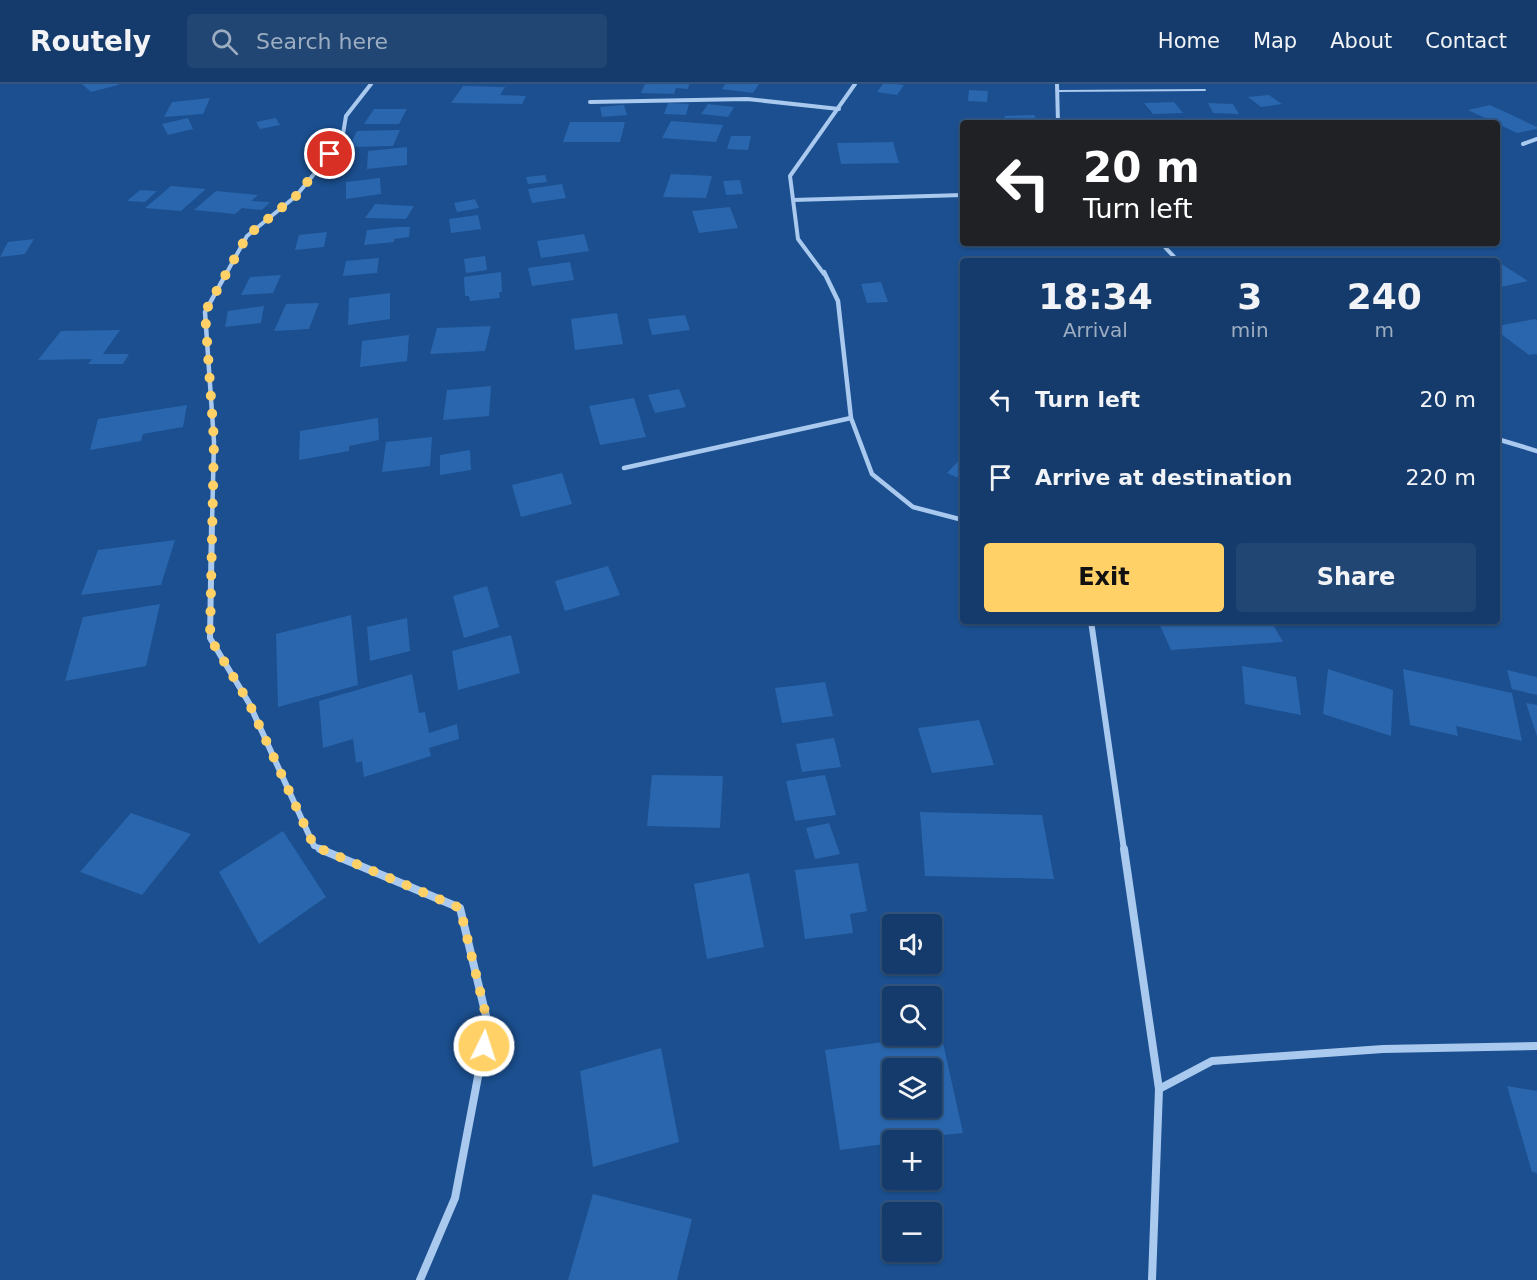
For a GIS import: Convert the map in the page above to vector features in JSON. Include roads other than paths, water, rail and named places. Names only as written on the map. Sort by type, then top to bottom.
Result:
[{"type":"street","points":[[371,84],[346,116],[342,140],[296,196],[247,236],[205,312],[214,441],[210,638],[249,703],[314,846],[460,908],[488,1024],[455,1198],[420,1280]]},
{"type":"street","points":[[855,84],[790,176],[798,239],[823,271],[838,302],[850,418],[872,474],[913,507],[960,519]]},
{"type":"street","points":[[1057,84],[1058,120]]},
{"type":"street","points":[[590,102],[747,99],[839,109]]},
{"type":"street","points":[[1522,144],[1537,139]]},
{"type":"street","points":[[793,200],[960,195]]},
{"type":"street","points":[[1164,246],[1175,258]]},
{"type":"street","points":[[624,468],[850,418]]},
{"type":"street","points":[[1500,440],[1537,451]]},
{"type":"street","points":[[1091,624],[1159,1089],[1152,1280]]},
{"type":"street","points":[[1159,1089],[1212,1061],[1383,1049],[1537,1046]]},
{"type":"lane","points":[[1058,91],[1205,90]]}]
